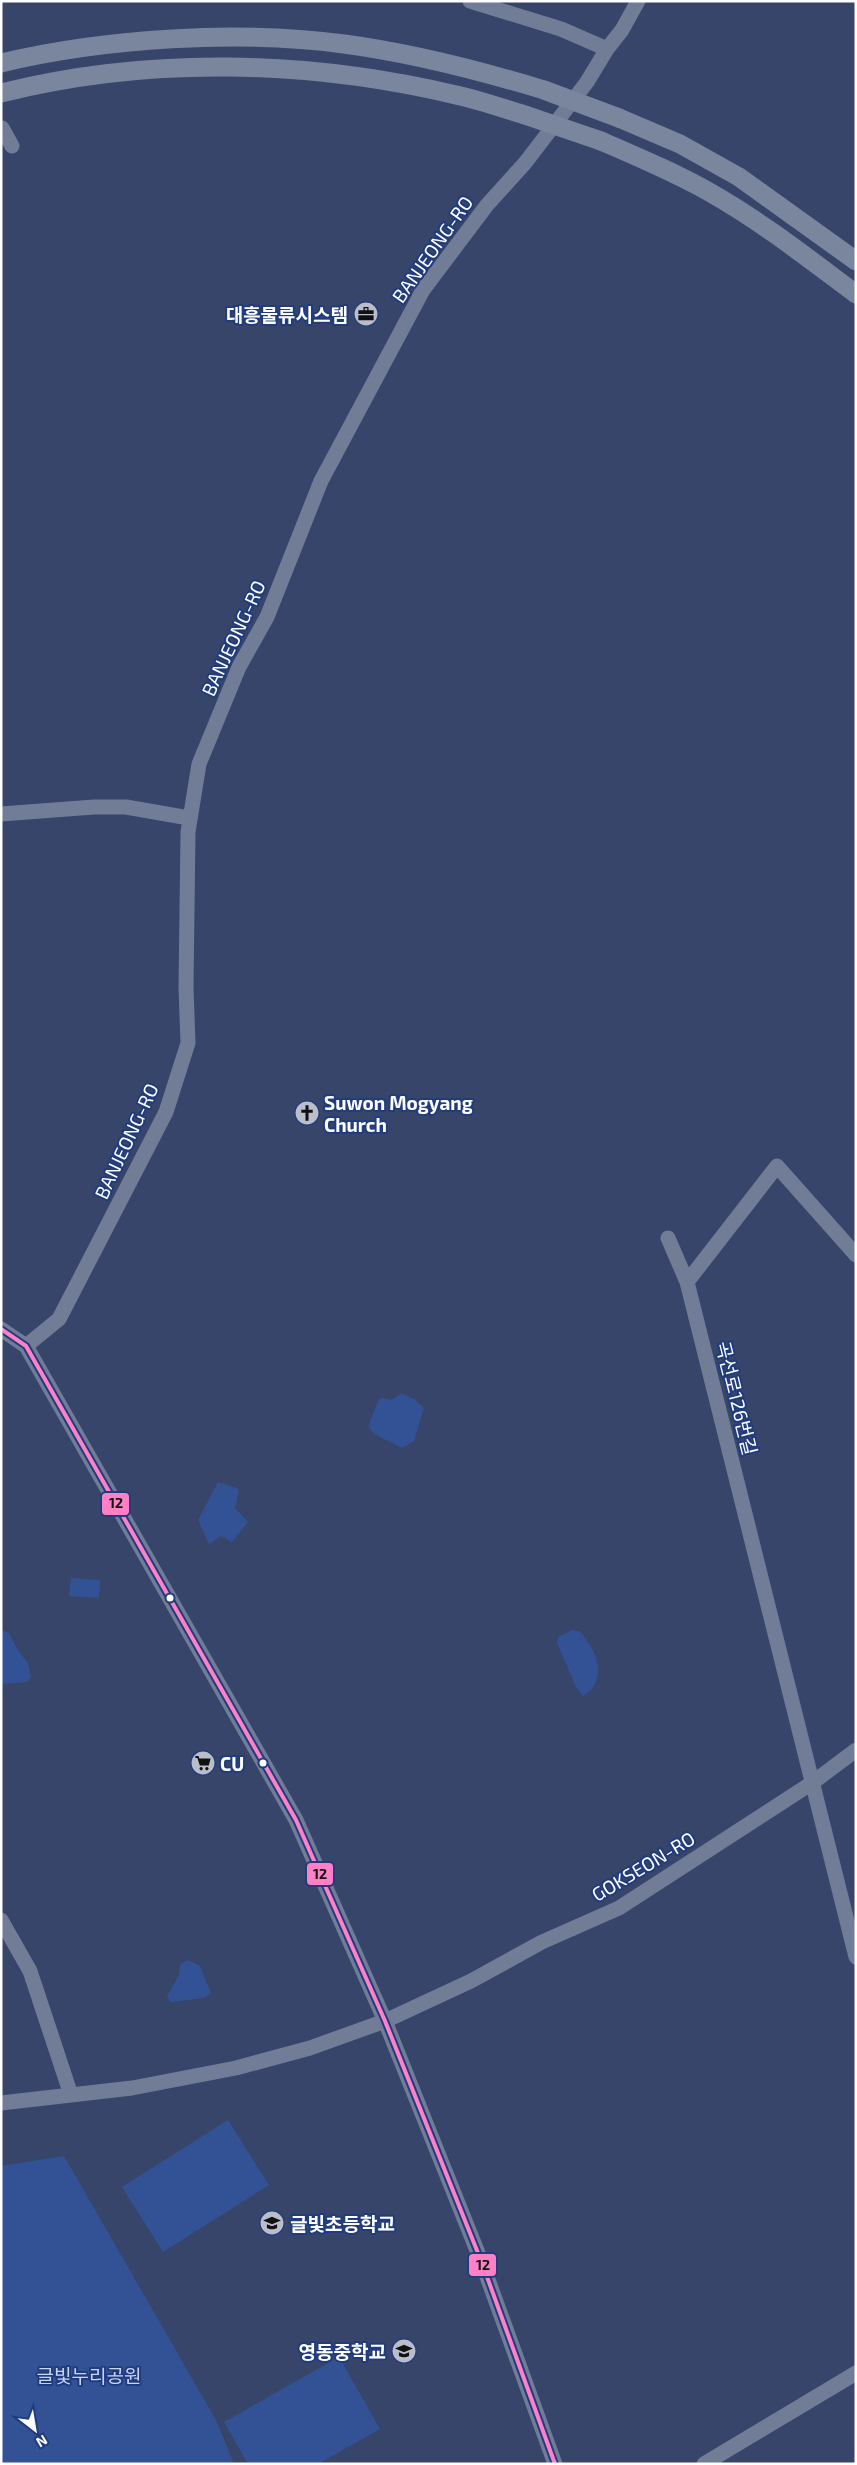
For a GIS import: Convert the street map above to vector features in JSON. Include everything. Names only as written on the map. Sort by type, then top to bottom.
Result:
[{"type":"main road","points":[[1,63],[92,47],[166,40],[235,38],[344,44],[464,66],[544,90],[620,118],[680,144],[739,177],[856,261]]},
{"type":"main road","points":[[1,93],[106,74],[222,67],[279,68],[388,81],[457,95],[525,115],[601,141],[652,163],[712,194],[785,241],[856,294]]},
{"type":"street","points":[[470,1],[561,29],[607,49]]},
{"type":"street","name":"BANJEONG-RO","points":[[26,1346],[59,1319],[166,1112],[188,1043],[186,988],[189,818],[199,764],[239,667],[267,618],[321,481],[381,364],[423,290],[487,205],[525,163],[587,82],[607,49],[622,30],[638,1]]},
{"type":"street","points":[[2,128],[12,146]]},
{"type":"street","points":[[1,814],[118,807],[189,818]]},
{"type":"street","points":[[687,1282],[777,1166],[856,1255]]},
{"type":"street","name":"곡선로126번길","points":[[668,1238],[687,1282],[856,1957]]},
{"type":"street","points":[[1,1329],[26,1346],[296,1820],[384,2021],[482,2263],[555,2464]]},
{"type":"street","name":"GOKSEON-RO","points":[[1,2103],[132,2088],[236,2068],[310,2048],[384,2021],[471,1981],[542,1942],[620,1908],[812,1783],[856,1750]]},
{"type":"street","points":[[1,1920],[6,1941],[30,1971],[71,2095]]},
{"type":"street","points":[[704,2464],[856,2373]]},
{"type":"green space","points":[[401,1393],[414,1399],[424,1408],[414,1441],[402,1448],[374,1434],[368,1426],[381,1398],[392,1400]]},
{"type":"green space","points":[[218,1482],[239,1489],[235,1508],[248,1522],[232,1542],[221,1536],[209,1544],[198,1520]]},
{"type":"green space","points":[[71,1578],[100,1580],[99,1598],[69,1596]]},
{"type":"green space","points":[[1,1630],[9,1633],[19,1652],[28,1663],[31,1677],[27,1682],[1,1684]]},
{"type":"green space","points":[[573,1630],[579,1631],[591,1646],[598,1664],[596,1681],[583,1696],[576,1687],[557,1643],[558,1637]]},
{"type":"green space","points":[[188,1960],[200,1966],[211,1993],[204,1998],[171,2002],[167,1996],[179,1975],[180,1964]]},
{"type":"green space","points":[[228,2120],[269,2185],[163,2252],[122,2187]]},
{"type":"green space","name":"글빛누리공원","points":[[64,2156],[216,2420],[234,2464],[1,2464],[1,2166]]},
{"type":"green space","points":[[339,2357],[380,2429],[318,2464],[248,2464],[224,2422]]},
{"type":"transit line","name":"12","points":[[1,1329],[26,1346],[296,1820],[385,2021],[482,2263],[555,2464]]},
{"type":"place","name":"대흥물류시스템","points":[[366,314]]},
{"type":"place","name":"Suwon Mogyang Church","points":[[307,1113]]},
{"type":"place","name":"CU","points":[[203,1763]]},
{"type":"place","name":"글빛초등학교","points":[[272,2223]]},
{"type":"place","name":"영동중학교","points":[[404,2351]]}]
